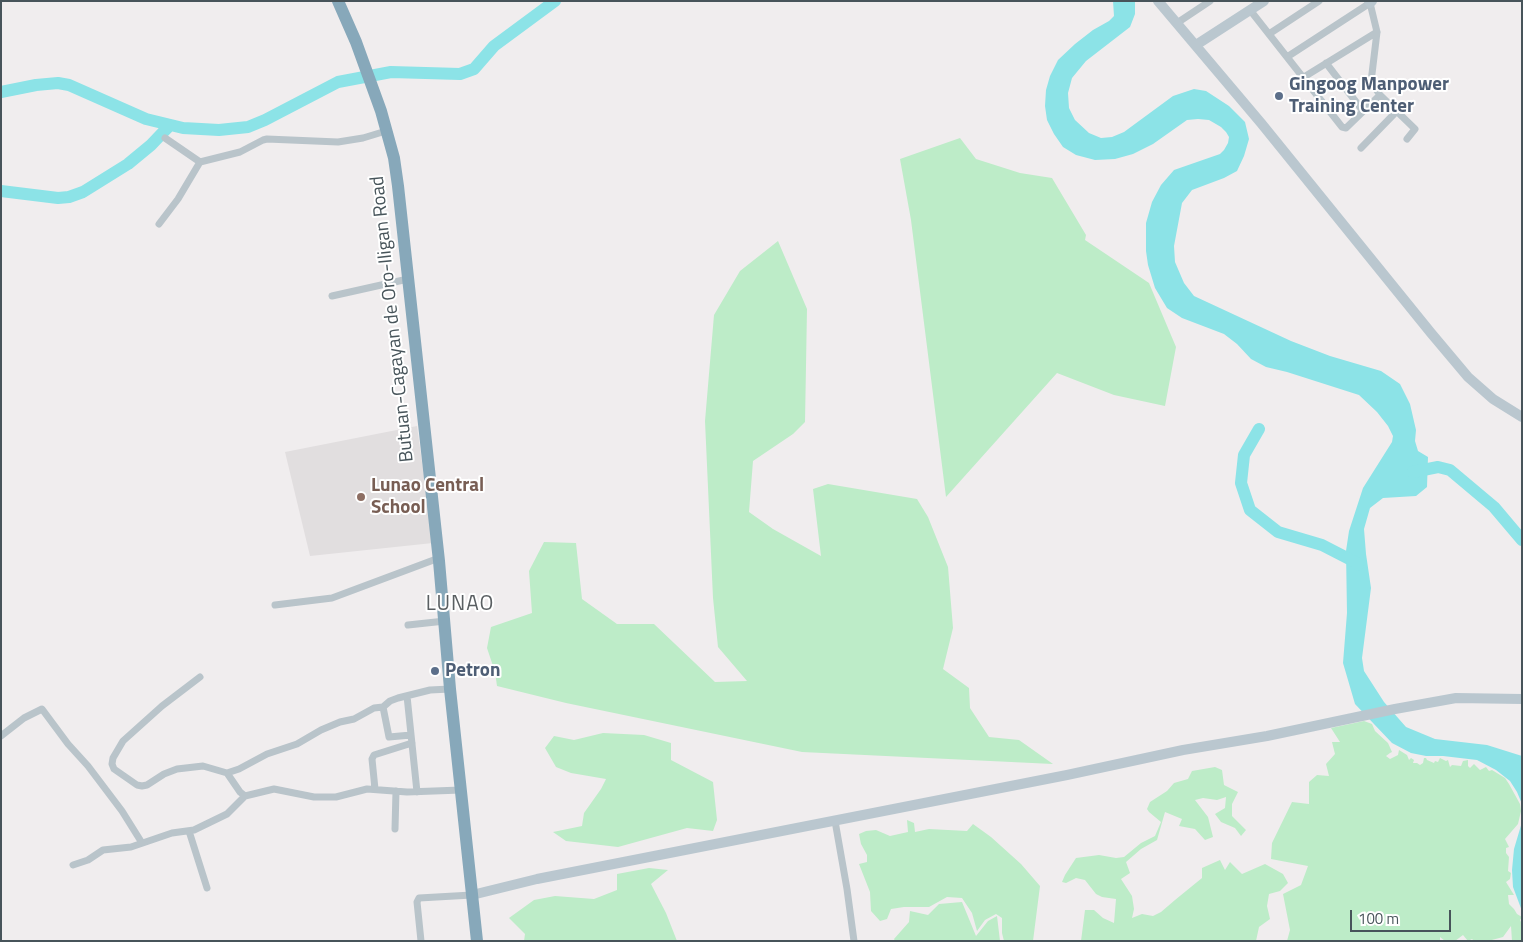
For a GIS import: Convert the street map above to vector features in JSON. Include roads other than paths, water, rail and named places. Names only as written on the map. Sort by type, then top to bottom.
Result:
[{"type":"highway","name":"Butuan-Cagayan de Oro-Iligan Road","points":[[338,1],[356,42],[381,111],[394,158],[397,177],[439,558],[450,688],[477,941]]},
{"type":"street","points":[[1158,1],[1261,123],[1468,377],[1493,399],[1522,417]]},
{"type":"street","points":[[1177,23],[1210,1]]},
{"type":"street","points":[[1196,45],[1264,1]]},
{"type":"street","points":[[1269,34],[1319,1]]},
{"type":"street","points":[[1287,56],[1370,2],[1376,32],[1371,78],[1372,85],[1396,112],[1415,129],[1407,139]]},
{"type":"street","points":[[1250,10],[1342,127],[1346,128],[1380,95]]},
{"type":"street","points":[[1304,77],[1376,32]]},
{"type":"street","points":[[1326,63],[1363,111]]},
{"type":"street","points":[[1361,148],[1396,112]]},
{"type":"street","points":[[159,224],[178,199],[200,162],[240,152],[267,139],[338,142],[363,138],[386,131]]},
{"type":"street","points":[[164,138],[200,162]]},
{"type":"street","points":[[332,296],[408,279]]},
{"type":"street","points":[[274,605],[332,598],[439,558]]},
{"type":"street","points":[[408,625],[445,621]]},
{"type":"street","points":[[200,677],[131,733],[116,751],[112,764],[114,769],[137,786],[148,785],[170,771],[186,767],[203,766],[227,773],[275,751],[297,744],[321,730],[340,722],[354,720],[374,708],[383,707],[390,701],[430,690],[450,688]]},
{"type":"street","points":[[407,696],[416,792]]},
{"type":"street","points":[[413,941],[421,939],[417,902],[419,898],[472,895],[538,879],[1067,775],[1183,750],[1267,736],[1395,708],[1456,698],[1522,699]]},
{"type":"street","points":[[383,707],[389,737],[411,735]]},
{"type":"street","points":[[1,736],[24,718],[42,709],[68,744],[88,766],[142,843]]},
{"type":"street","points":[[374,789],[372,759],[374,755],[412,744]]},
{"type":"street","points":[[227,773],[244,796]]},
{"type":"street","points":[[73,865],[88,860],[103,850],[131,847],[172,833],[189,832],[227,814],[244,796],[274,789],[314,797],[336,797],[360,790],[374,789],[416,792],[461,790]]},
{"type":"street","points":[[395,829],[396,791]]},
{"type":"street","points":[[835,821],[854,941]]},
{"type":"street","points":[[189,832],[207,888]]},
{"type":"water","points":[[1113,1],[1135,1],[1135,14],[1130,27],[1086,61],[1072,78],[1068,93],[1069,108],[1075,120],[1089,133],[1101,138],[1112,137],[1124,132],[1173,96],[1194,89],[1206,91],[1229,106],[1245,122],[1249,139],[1237,171],[1192,190],[1182,203],[1174,246],[1175,262],[1184,283],[1194,296],[1291,341],[1330,356],[1381,371],[1400,384],[1410,404],[1416,430],[1415,441],[1418,451],[1428,457],[1427,487],[1416,496],[1383,498],[1370,508],[1364,529],[1371,588],[1362,658],[1364,671],[1384,702],[1406,727],[1435,739],[1487,745],[1522,756],[1522,804],[1510,781],[1496,770],[1477,760],[1411,753],[1392,743],[1355,704],[1343,663],[1347,613],[1346,551],[1349,531],[1363,488],[1392,442],[1393,436],[1388,426],[1377,412],[1359,395],[1266,367],[1251,359],[1224,334],[1182,318],[1167,308],[1155,288],[1146,251],[1146,223],[1152,202],[1161,185],[1174,170],[1220,154],[1228,143],[1229,137],[1226,132],[1209,120],[1187,120],[1153,144],[1133,154],[1115,159],[1095,160],[1076,155],[1063,147],[1054,134],[1047,120],[1045,106],[1046,90],[1050,76],[1058,60],[1075,44],[1114,16]]},
{"type":"water","points":[[1522,822],[1522,911],[1513,887],[1512,870],[1514,849]]},
{"type":"waterway","points":[[1,92],[58,83],[69,85],[146,119],[183,128],[219,130],[248,127],[338,82],[391,72],[460,74],[474,69],[494,46],[555,1]]},
{"type":"waterway","points":[[1,191],[58,198],[69,197],[83,192],[128,164],[151,145],[170,125]]},
{"type":"waterway","points":[[1259,429],[1244,455],[1241,483],[1250,510],[1278,532],[1322,545],[1358,565]]},
{"type":"waterway","points":[[1413,472],[1438,467],[1450,470],[1494,507],[1522,540]]},
{"type":"place","name":"Gingoog Manpower Training Center","points":[[1279,96]]},
{"type":"place","name":"Lunao Central School","points":[[361,497]]},
{"type":"place","name":"Petron","points":[[435,671]]},
{"type":"district","name":"LUNAO","points":[[460,605]]}]
